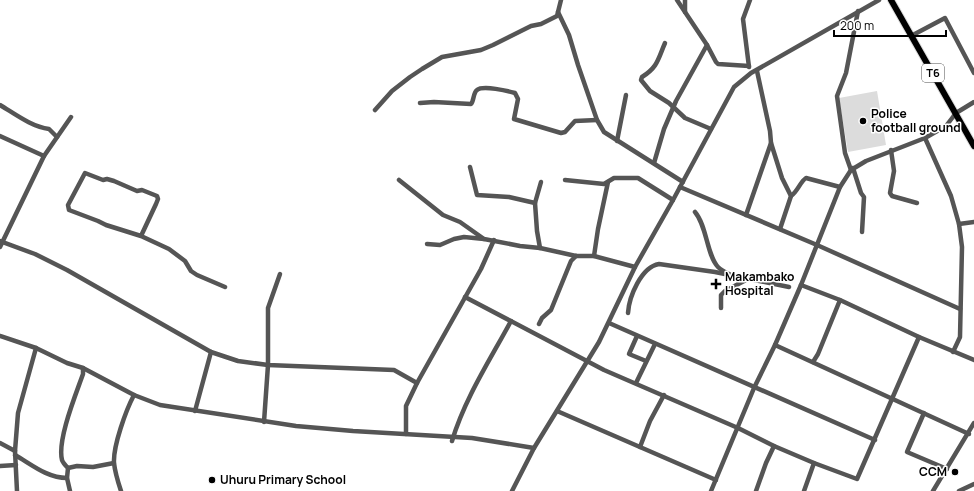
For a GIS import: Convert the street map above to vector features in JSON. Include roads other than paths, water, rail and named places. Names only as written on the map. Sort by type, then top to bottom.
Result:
[{"type":"highway","name":"T6","points":[[891,0],[974,146]]},
{"type":"street","points":[[375,110],[392,92],[410,77],[442,57],[481,50],[531,26],[557,16],[561,0]]},
{"type":"street","points":[[677,0],[718,64],[749,66]]},
{"type":"street","points":[[685,0],[685,12]]},
{"type":"street","points":[[750,0],[743,19],[751,73]]},
{"type":"street","points":[[512,491],[534,448],[609,324],[635,268],[734,87],[751,73],[880,0]]},
{"type":"street","points":[[558,12],[569,35],[597,120],[604,132],[654,163],[681,185],[960,309]]},
{"type":"street","points":[[858,12],[846,73],[837,96],[845,153],[864,197],[862,232]]},
{"type":"street","points":[[911,36],[944,18],[974,73]]},
{"type":"street","points":[[665,43],[655,67],[651,72],[642,77],[641,80],[650,91],[669,103],[685,118],[711,129]]},
{"type":"street","points":[[654,163],[664,129],[676,101],[707,45]]},
{"type":"street","points":[[757,70],[770,131],[771,143],[782,178],[791,196]]},
{"type":"street","points":[[420,103],[434,102],[471,104],[477,90],[490,89],[515,93],[518,99],[514,119],[561,133],[565,132],[575,121],[597,120]]},
{"type":"street","points":[[617,141],[626,95]]},
{"type":"street","points":[[711,491],[754,388],[775,345],[801,285],[840,186],[852,169],[891,150],[925,138],[946,126],[956,113],[974,102]]},
{"type":"street","points":[[0,105],[27,120],[49,129],[57,137]]},
{"type":"street","points":[[0,247],[1,241],[44,156],[71,117]]},
{"type":"street","points":[[0,136],[44,156]]},
{"type":"street","points":[[925,138],[951,196],[959,224],[962,247],[960,337],[953,352]]},
{"type":"street","points":[[746,215],[771,143]]},
{"type":"street","points":[[891,150],[894,171],[890,193],[892,196],[917,203]]},
{"type":"street","points":[[470,167],[477,195],[509,197],[535,203]]},
{"type":"street","points":[[142,236],[156,204],[157,196],[142,190],[137,191],[114,181],[107,179],[103,180],[85,173],[68,205],[69,210],[98,221],[106,226],[142,236],[169,249],[185,261],[191,271],[225,287]]},
{"type":"street","points":[[565,180],[604,184],[614,178],[638,178],[673,200]]},
{"type":"street","points":[[780,229],[791,196],[796,192],[803,180],[806,178],[840,186]]},
{"type":"street","points":[[399,180],[443,215],[460,222],[484,239]]},
{"type":"street","points":[[540,248],[536,231],[535,203],[541,182]]},
{"type":"street","points":[[594,256],[608,182]]},
{"type":"street","points":[[695,212],[718,266],[732,276]]},
{"type":"street","points":[[959,224],[974,222]]},
{"type":"street","points":[[427,244],[440,245],[454,239],[464,237],[494,240],[576,256],[594,256],[635,268]]},
{"type":"street","points":[[406,434],[406,406],[494,240]]},
{"type":"street","points":[[1,241],[35,254],[67,270],[211,352],[238,361],[268,365],[394,370],[417,383]]},
{"type":"street","points":[[539,324],[542,318],[551,310],[571,261],[576,256]]},
{"type":"street","points":[[628,313],[629,303],[639,280],[645,271],[654,265],[659,264],[685,267],[789,287]]},
{"type":"street","points":[[264,422],[268,365],[268,308],[280,274]]},
{"type":"street","points":[[721,308],[721,295],[739,282],[748,279]]},
{"type":"street","points":[[801,285],[840,300],[919,337],[974,360]]},
{"type":"street","points":[[465,297],[587,361],[738,428],[774,446]]},
{"type":"street","points":[[813,362],[818,354],[840,300]]},
{"type":"street","points":[[453,439],[457,424],[470,396],[511,321]]},
{"type":"street","points":[[609,324],[875,440]]},
{"type":"street","points":[[0,336],[36,348],[67,363],[83,368],[134,394],[160,405],[264,422],[346,431],[406,434],[453,439],[472,438],[534,448]]},
{"type":"street","points":[[637,336],[629,354],[646,361]]},
{"type":"street","points":[[744,432],[814,463],[857,479],[919,337]]},
{"type":"street","points":[[636,383],[654,344]]},
{"type":"street","points":[[775,345],[969,434]]},
{"type":"street","points":[[17,491],[15,453],[18,413],[36,348]]},
{"type":"street","points":[[195,411],[211,352]]},
{"type":"street","points":[[70,491],[67,478],[68,468],[62,461],[62,446],[65,428],[83,374],[83,368]]},
{"type":"street","points":[[120,491],[114,464],[115,447],[134,394]]},
{"type":"street","points":[[640,447],[650,422],[664,395]]},
{"type":"street","points":[[557,411],[716,480]]},
{"type":"street","points":[[924,413],[907,452],[947,469]]},
{"type":"street","points":[[933,491],[969,434],[974,423]]},
{"type":"street","points":[[0,443],[44,473],[67,478]]},
{"type":"street","points":[[756,491],[774,446]]},
{"type":"street","points":[[814,463],[834,468]]},
{"type":"street","points":[[804,491],[814,463]]},
{"type":"street","points":[[68,468],[114,464]]},
{"type":"street","points":[[0,466],[16,465]]},
{"type":"street","points":[[959,491],[974,484]]},
{"type":"place","name":"Police football ground","points":[[863,121]]},
{"type":"place","name":"Makambako Hospital","points":[[716,284]]},
{"type":"place","name":"CCM","points":[[955,472]]},
{"type":"place","name":"Uhuru Primary School","points":[[212,480]]}]
